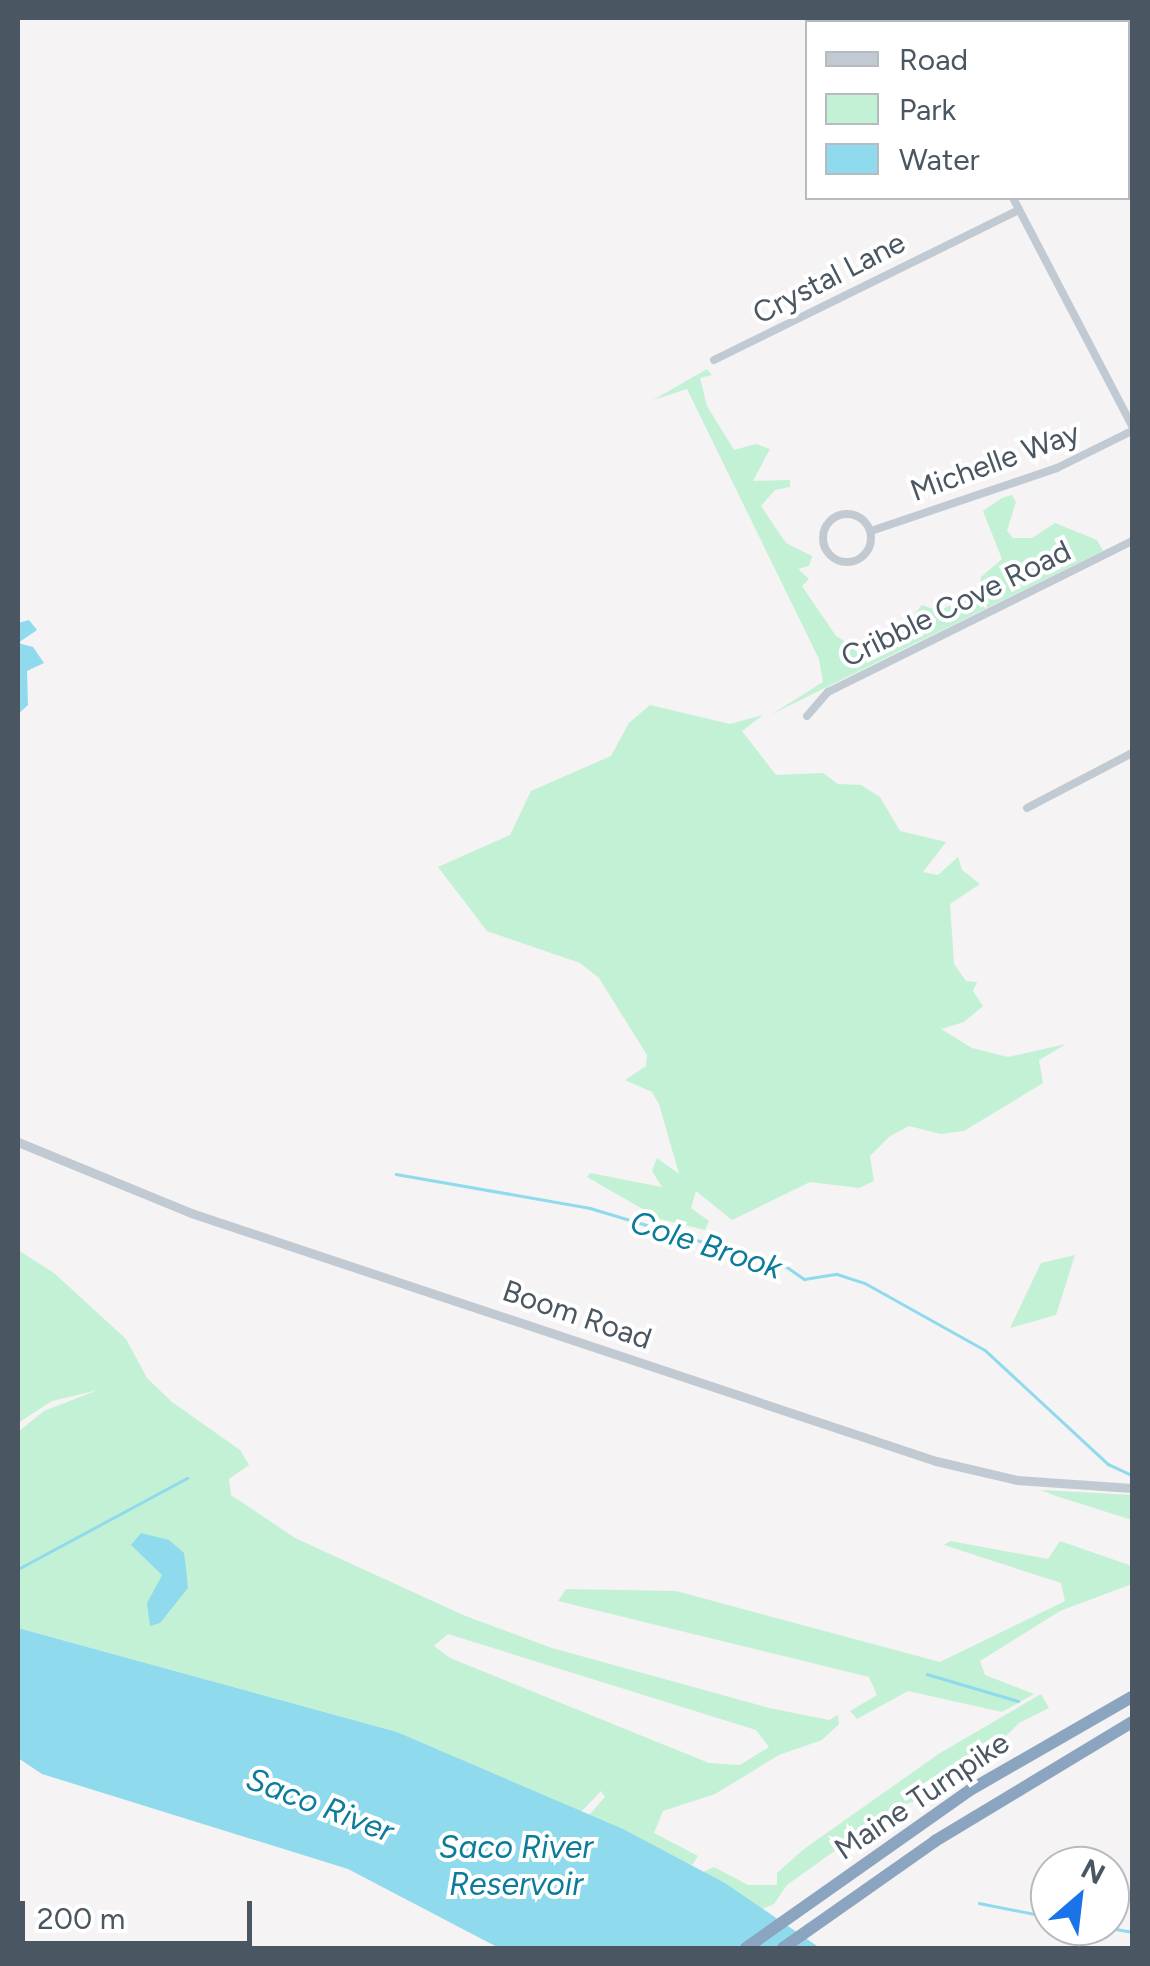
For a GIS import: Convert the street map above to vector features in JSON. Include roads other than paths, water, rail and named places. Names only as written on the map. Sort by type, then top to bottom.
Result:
[{"type":"highway","name":"Maine Turnpike","points":[[746,1948],[970,1790],[1132,1696]]},
{"type":"highway","name":"Maine Turnpike","points":[[783,1948],[1028,1782],[1132,1722]]},
{"type":"street","points":[[1014,200],[1132,428]]},
{"type":"street","name":"Crystal Lane","points":[[714,360],[1019,210]]},
{"type":"street","name":"Michelle Way","points":[[871,531],[1056,468],[1132,428]]},
{"type":"street","name":"Michelle Way","points":[[839,515],[854,515],[871,531],[866,554],[852,563],[836,560],[824,548],[823,532],[839,515]]},
{"type":"street","name":"Cribble Cove Road","points":[[807,716],[828,692],[1132,541]]},
{"type":"street","points":[[1027,808],[1132,753]]},
{"type":"street","name":"Boom Road","points":[[18,1142],[191,1212],[936,1461],[1017,1480],[1132,1488]]},
{"type":"water","points":[[29,620],[37,630],[18,643],[18,623]]},
{"type":"water","points":[[18,643],[33,647],[44,663],[27,671],[28,705],[18,714]]},
{"type":"water","points":[[141,1533],[169,1540],[184,1553],[186,1567],[188,1588],[160,1623],[150,1626],[147,1603],[162,1575],[131,1545]]},
{"type":"water","name":"Saco River Reservoir","points":[[18,1628],[397,1732],[623,1829],[725,1883],[820,1948],[499,1948],[348,1869],[42,1774],[18,1758]]},
{"type":"waterway","name":"Cole Brook","points":[[396,1174],[590,1208],[787,1267],[804,1279],[837,1274],[865,1283],[985,1350],[1108,1464],[1132,1475]]},
{"type":"waterway","points":[[18,1569],[187,1478]]},
{"type":"waterway","points":[[927,1674],[1018,1701]]},
{"type":"waterway","points":[[979,1903],[1030,1913]]},
{"type":"water label","name":"Saco River","points":[[320,1805]]}]
